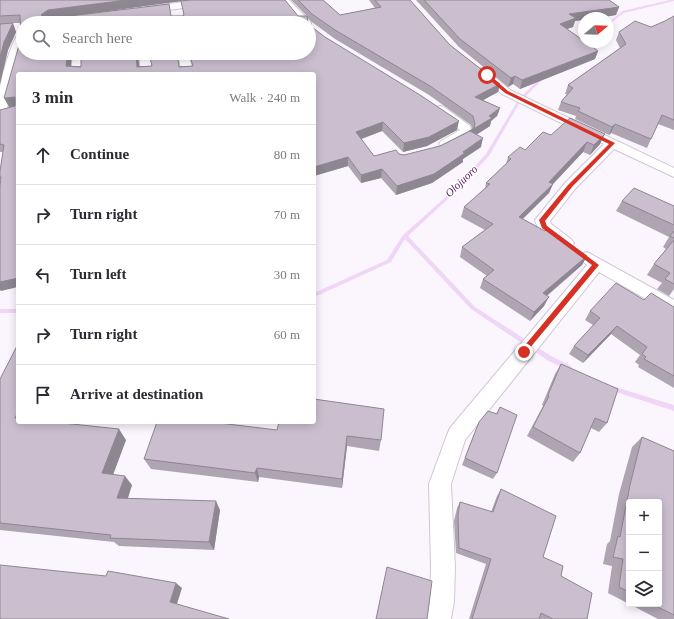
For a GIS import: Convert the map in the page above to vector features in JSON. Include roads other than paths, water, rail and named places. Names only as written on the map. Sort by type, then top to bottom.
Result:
[{"type":"street","points":[[138,13],[182,3],[222,0]]},
{"type":"street","points":[[284,0],[299,16]]},
{"type":"street","points":[[178,16],[182,3]]},
{"type":"street","points":[[4,113],[10,64],[16,43]]},
{"type":"street","points":[[77,72],[78,60]]},
{"type":"street","points":[[145,60],[147,72]]},
{"type":"street","points":[[185,60],[188,72]]},
{"type":"street","points":[[470,64],[506,92],[674,173]]},
{"type":"street","points":[[430,103],[466,129],[466,133],[463,135],[433,150]]},
{"type":"street","points":[[613,143],[570,186],[542,220],[544,227],[596,265],[674,308]]},
{"type":"street","points":[[439,619],[442,601],[443,567],[440,484],[457,434],[596,265]]},
{"type":"waterway","name":"Olojuoro","points":[[614,19],[623,12],[674,0]]},
{"type":"waterway","name":"Olojuoro","points":[[405,236],[449,196],[488,155],[519,101],[542,78]]},
{"type":"waterway","name":"Olojuoro","points":[[316,294],[389,261],[405,236]]},
{"type":"waterway","points":[[405,236],[473,308],[549,358],[569,368]]},
{"type":"waterway","name":"Olojuoro","points":[[0,311],[16,311]]},
{"type":"waterway","points":[[612,388],[674,408]]}]
